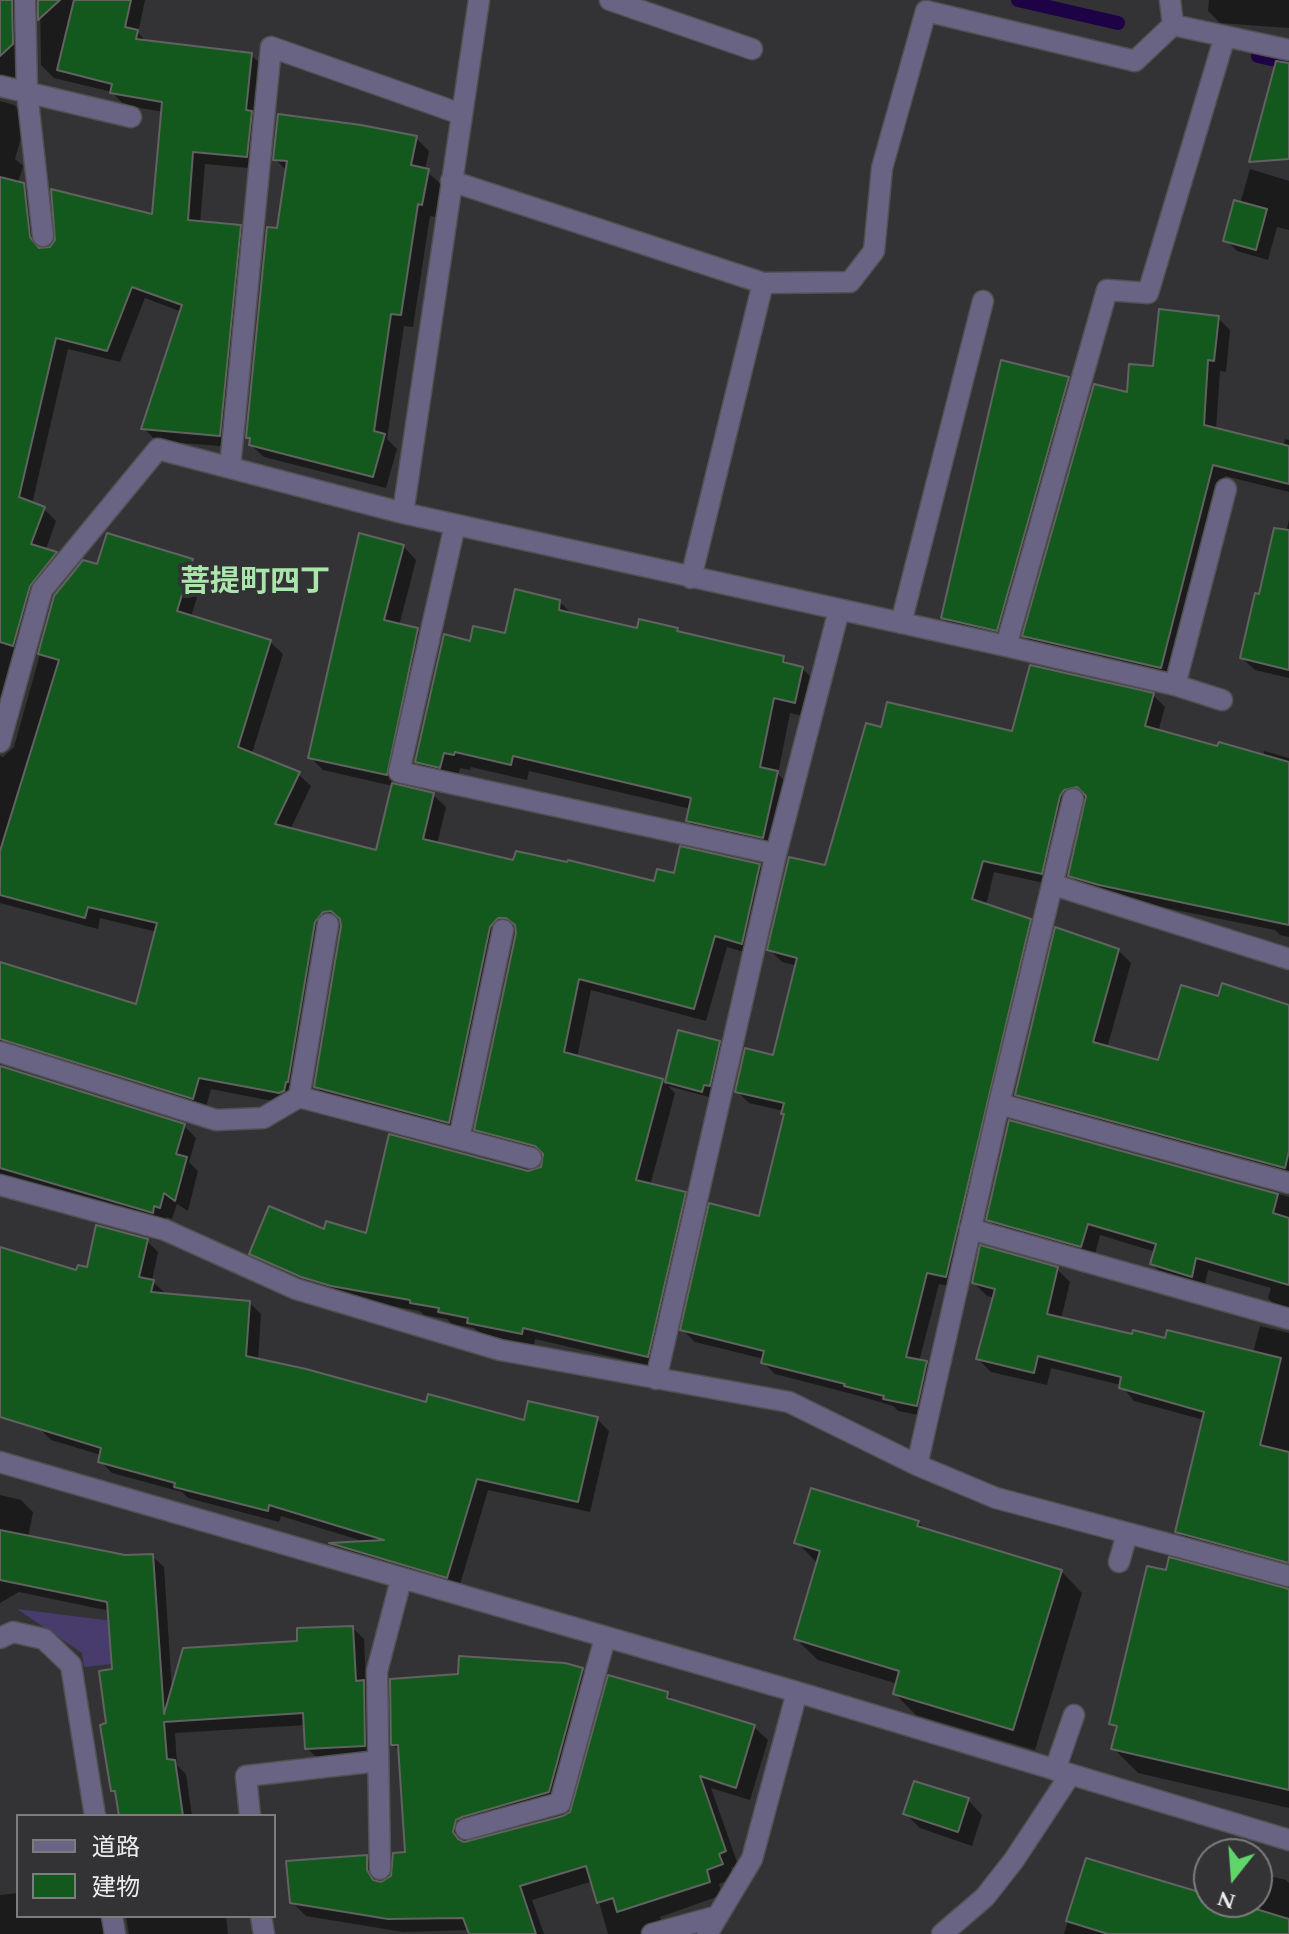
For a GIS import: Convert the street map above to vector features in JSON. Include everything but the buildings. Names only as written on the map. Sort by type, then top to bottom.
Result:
[{"type":"street","points":[[25,0],[27,92],[43,236]]},
{"type":"street","points":[[403,513],[479,0]]},
{"type":"street","points":[[610,0],[752,49]]},
{"type":"street","points":[[1170,0],[1173,25]]},
{"type":"street","points":[[451,181],[763,283],[850,282],[874,251],[882,168],[926,11],[1135,61],[1173,25]]},
{"type":"street","points":[[1173,25],[1289,50]]},
{"type":"street","points":[[1006,646],[1107,290],[1148,293],[1225,36]]},
{"type":"street","points":[[230,467],[271,47],[461,114]]},
{"type":"street","points":[[0,86],[131,117]]},
{"type":"street","points":[[691,578],[763,283]]},
{"type":"street","points":[[901,623],[983,301]]},
{"type":"street","points":[[0,742],[42,590],[158,449],[403,513],[1006,646],[1175,685],[1222,700]]},
{"type":"street","points":[[1175,685],[1226,489]]},
{"type":"street","points":[[455,525],[399,772],[776,854]]},
{"type":"street","points":[[656,1379],[776,854],[839,610]]},
{"type":"street","points":[[917,1465],[999,1104],[1073,799]]},
{"type":"street","points":[[1054,885],[1289,959]]},
{"type":"street","points":[[299,1097],[328,924]]},
{"type":"street","points":[[459,1139],[503,930]]},
{"type":"street","points":[[0,1052],[216,1120],[263,1118],[299,1097],[531,1158]]},
{"type":"street","points":[[999,1104],[1289,1183]]},
{"type":"street","points":[[0,1185],[165,1230],[296,1289],[500,1350],[789,1402],[917,1465],[996,1498],[1289,1576]]},
{"type":"street","points":[[970,1229],[1289,1319]]},
{"type":"street","points":[[0,1462],[797,1692],[1289,1840]]},
{"type":"street","points":[[1119,1562],[1127,1534]]},
{"type":"street","points":[[380,1869],[377,1671],[401,1580]]},
{"type":"street","points":[[0,1638],[13,1632],[44,1639],[71,1665],[95,1814]]},
{"type":"street","points":[[466,1829],[560,1803],[605,1638]]},
{"type":"street","points":[[707,1934],[752,1859],[797,1692]]},
{"type":"street","points":[[942,1934],[985,1897],[1014,1860],[1062,1773],[1074,1715]]},
{"type":"street","points":[[250,1814],[246,1776],[378,1761]]},
{"type":"street","points":[[652,1934],[718,1916]]},
{"type":"shaded area","points":[[17,1609],[153,1626],[157,1659],[84,1667],[82,1653]]},
{"type":"waterway","points":[[1018,0],[1118,23]]},
{"type":"waterway","points":[[1258,56],[1289,63]]},
{"type":"district","name":"菩提町四丁","points":[[255,585]]}]
